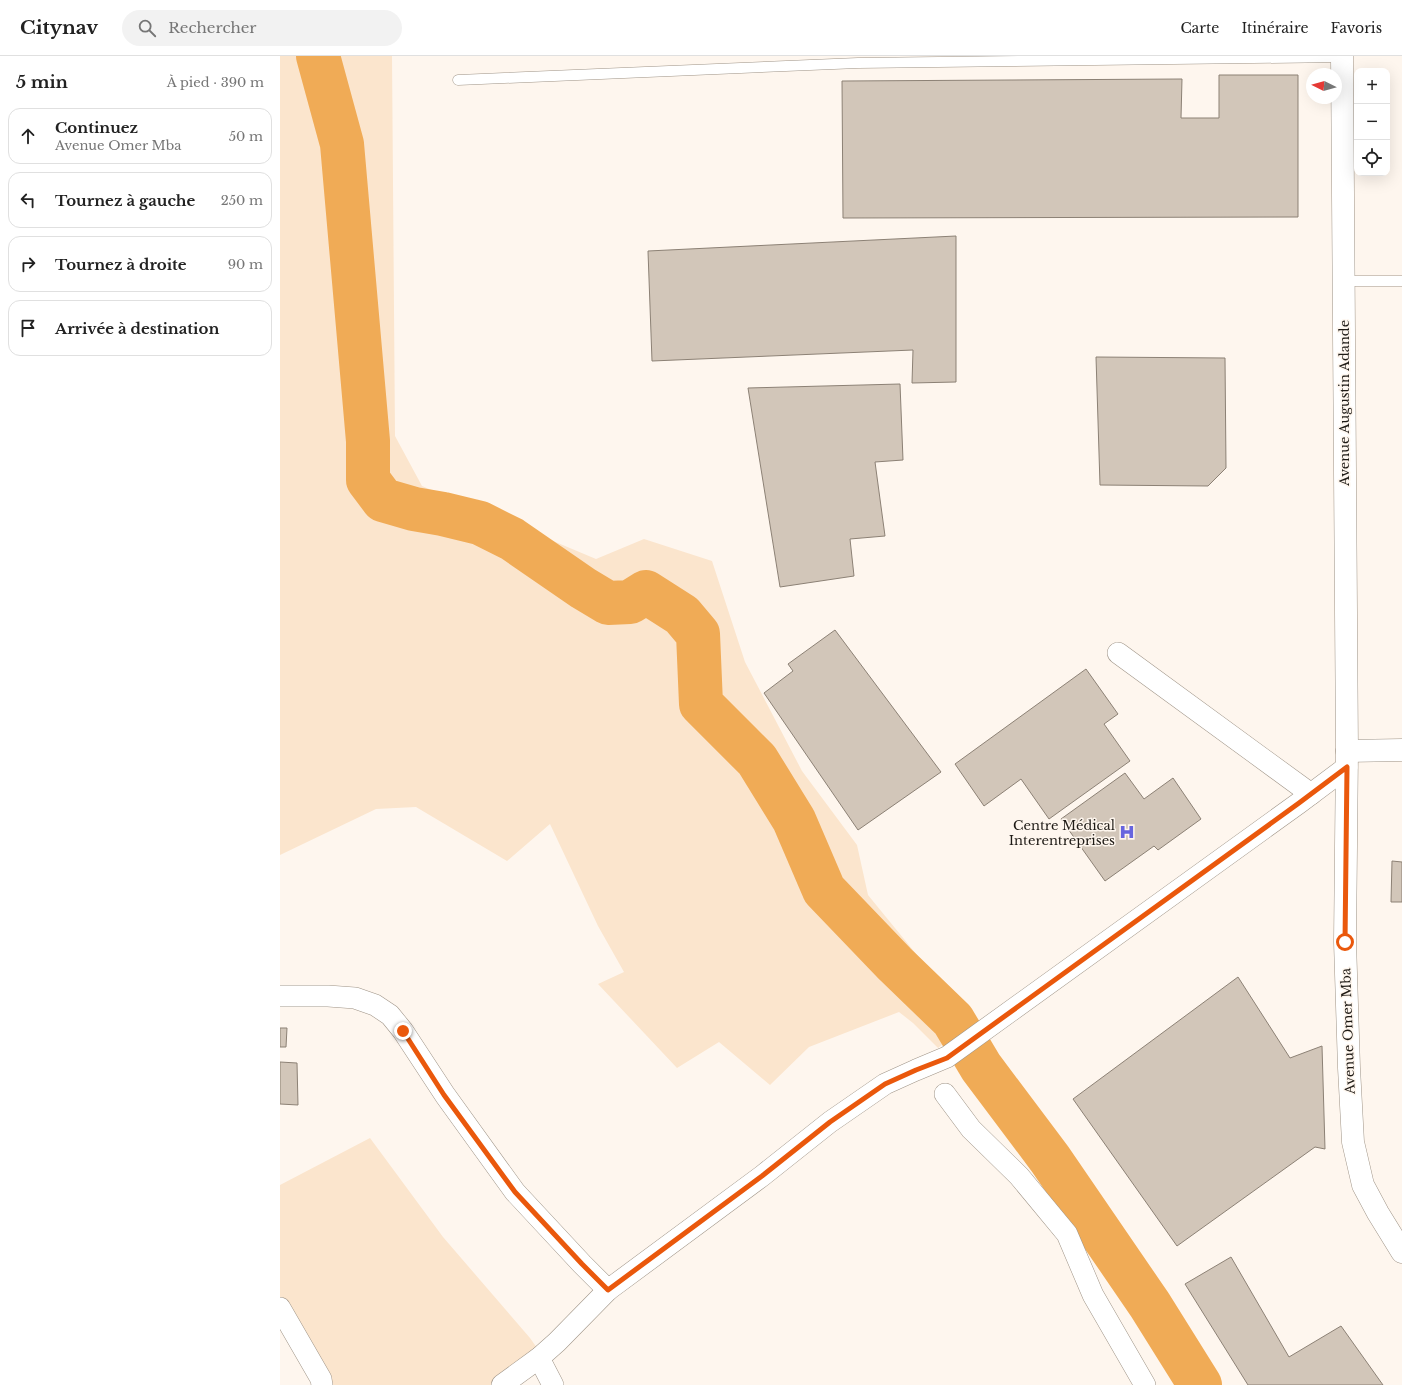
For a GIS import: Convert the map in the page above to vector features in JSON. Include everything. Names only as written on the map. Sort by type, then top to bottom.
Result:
[{"type":"street","name":"Avenue Augustin Adande","points":[[1342,57],[1347,759]]},
{"type":"street","points":[[1118,653],[1311,794]]},
{"type":"street","points":[[502,1385],[539,1358],[557,1342],[608,1290],[762,1176],[830,1122],[885,1084],[947,1058],[1311,794],[1347,759],[1402,750]]},
{"type":"street","name":"Avenue Omer Mba","points":[[1347,759],[1345,942],[1352,1142],[1363,1185],[1402,1252]]},
{"type":"street","points":[[280,996],[328,996],[355,998],[375,1005],[390,1015],[403,1031],[444,1095],[515,1192],[608,1290]]},
{"type":"street","points":[[945,1094],[971,1130],[1019,1176],[1067,1234],[1093,1295],[1145,1385]]},
{"type":"street","points":[[280,1308],[321,1379],[322,1385]]},
{"type":"street","points":[[539,1358],[553,1385]]},
{"type":"lane","points":[[458,80],[858,63],[1342,57]]},
{"type":"lane","points":[[1343,281],[1402,281]]},
{"type":"shaded area","points":[[280,56],[392,56],[395,436],[422,486],[596,559],[644,539],[712,561],[745,662],[802,771],[857,845],[868,895],[926,966],[974,1020],[938,1048],[913,1023],[899,1012],[809,1047],[770,1085],[719,1042],[677,1068],[598,984],[624,972],[598,926],[550,824],[507,861],[416,807],[376,809],[280,855]]},
{"type":"shaded area","points":[[370,1138],[443,1237],[530,1338],[542,1355],[502,1385],[322,1385],[280,1308],[280,1185]]},
{"type":"building","points":[[1219,75],[1298,75],[1298,217],[843,218],[842,81],[1182,79],[1181,118],[1219,118]]},
{"type":"building","points":[[956,236],[956,382],[912,383],[913,350],[652,361],[648,251]]},
{"type":"building","points":[[1096,357],[1225,358],[1226,468],[1208,486],[1100,485]]},
{"type":"building","points":[[900,384],[903,460],[875,462],[885,536],[850,539],[854,576],[780,587],[748,388]]},
{"type":"building","points":[[835,630],[941,772],[858,830],[764,693],[793,671],[788,664]]},
{"type":"building","points":[[1086,669],[1118,714],[1104,724],[1130,761],[1049,819],[1021,779],[984,806],[955,764]]},
{"type":"building","name":"Centre Médical Interentreprises","points":[[1125,773],[1144,799],[1173,778],[1201,819],[1158,850],[1154,846],[1105,881],[1061,819]]},
{"type":"building","points":[[1392,861],[1402,862],[1402,902],[1391,902]]},
{"type":"building","points":[[1238,977],[1290,1058],[1322,1046],[1325,1149],[1315,1147],[1177,1246],[1073,1099]]},
{"type":"building","points":[[280,1028],[287,1028],[286,1047],[280,1047]]},
{"type":"building","points":[[280,1062],[297,1063],[298,1105],[280,1104]]},
{"type":"building","points":[[1231,1257],[1289,1357],[1341,1326],[1383,1385],[1248,1385],[1185,1284]]},
{"type":"waterway","points":[[318,56],[342,144],[368,441],[368,480],[383,500],[414,509],[480,523],[512,539],[583,588],[608,603],[630,602],[646,592],[682,615],[698,634],[701,704],[757,760],[794,820],[824,890],[895,964],[953,1020],[981,1067],[1050,1159],[1150,1305],[1200,1385]]},
{"type":"place","name":"Centre Médical Interentreprises","points":[[1127,832]]},
{"type":"route","points":[[403,1031],[444,1095],[515,1192],[608,1290],[762,1176],[830,1122],[885,1084],[947,1058],[1347,767],[1345,942]]}]
